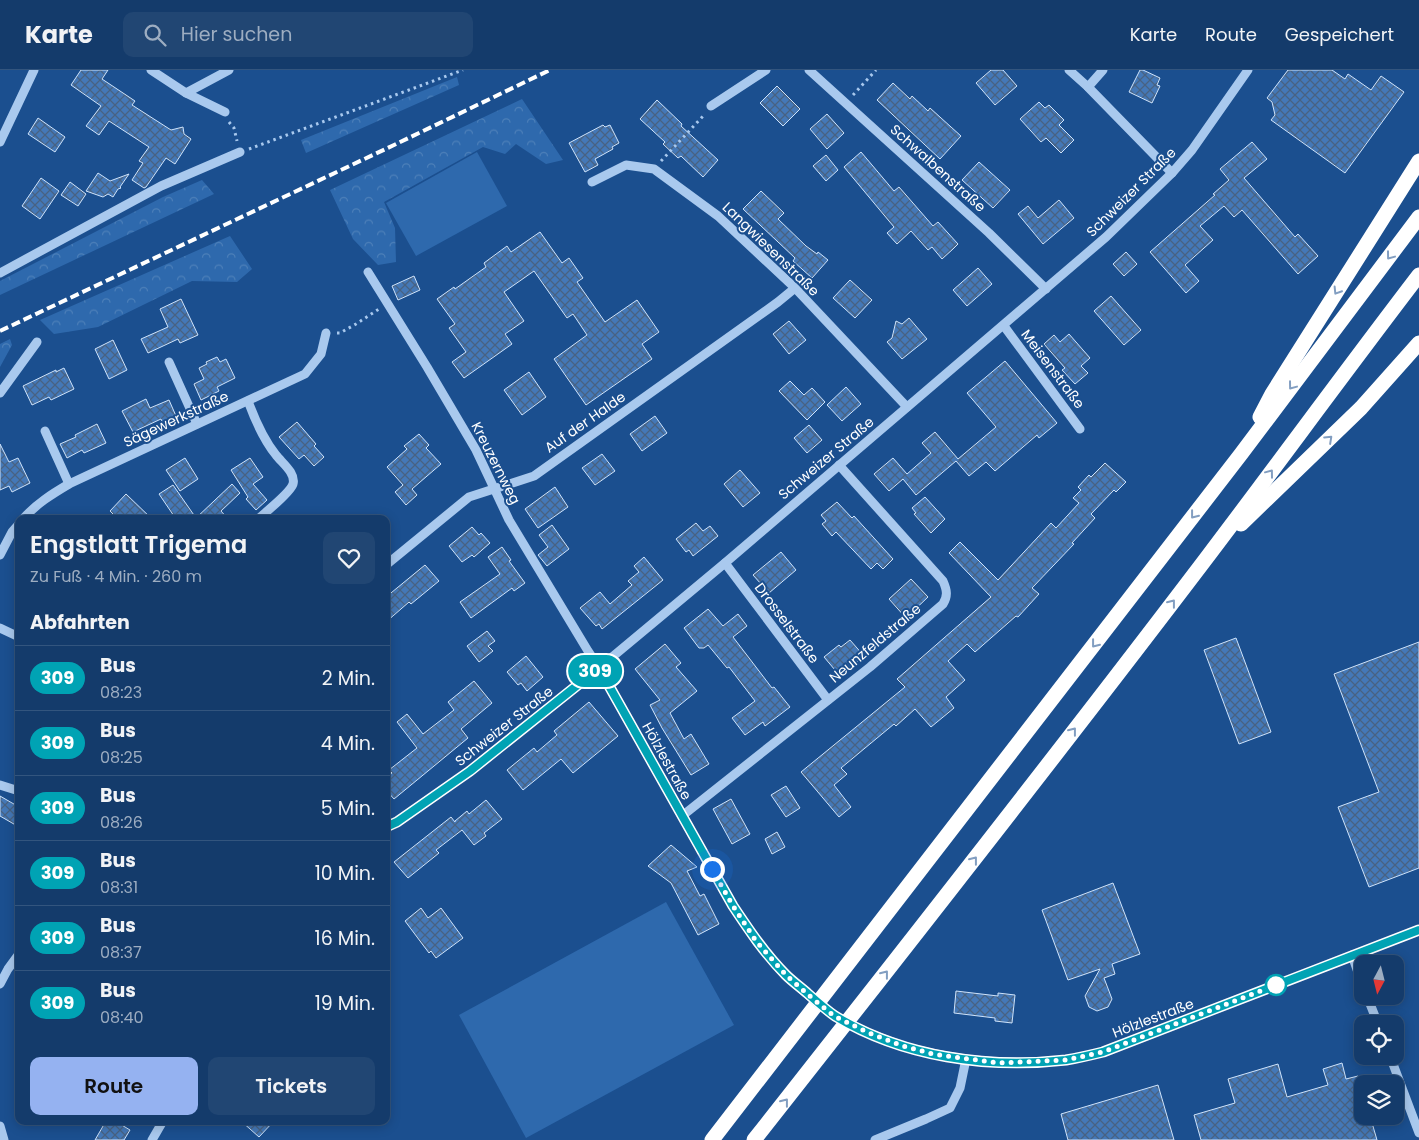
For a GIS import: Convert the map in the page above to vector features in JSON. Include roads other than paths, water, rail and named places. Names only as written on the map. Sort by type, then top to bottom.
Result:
[{"type":"highway","points":[[1242,454],[1272,394],[1419,161]]},
{"type":"highway","points":[[712,1140],[1242,454],[1419,217]]},
{"type":"highway","points":[[754,1140],[956,883],[1206,559],[1419,275]]},
{"type":"highway","points":[[1206,559],[1361,408],[1419,343]]},
{"type":"street","points":[[0,142],[34,70]]},
{"type":"street","points":[[151,70],[186,93],[225,112]]},
{"type":"street","points":[[186,93],[229,70]]},
{"type":"street","points":[[711,106],[766,70]]},
{"type":"street","name":"Schwalbenstraße","points":[[810,70],[989,232],[1046,290]]},
{"type":"street","points":[[1069,70],[1172,173]]},
{"type":"street","points":[[1088,87],[1103,70]]},
{"type":"street","name":"Schweizer Straße","points":[[390,825],[470,771],[599,668],[1046,290],[1106,237],[1172,173],[1192,150],[1248,70]]},
{"type":"street","points":[[0,273],[161,186],[240,152]]},
{"type":"street","name":"Langwiesenstraße","points":[[592,182],[626,165],[654,169],[718,216],[795,288],[907,407]]},
{"type":"street","name":"Kreuzernweg","points":[[368,272],[476,450],[514,527],[599,668]]},
{"type":"street","name":"Auf der Halde","points":[[390,562],[469,497],[534,476],[770,308],[795,288]]},
{"type":"street","name":"Meisenstraße","points":[[1004,326],[1080,428]]},
{"type":"street","name":"Sägewerkstraße","points":[[27,515],[45,498],[69,484],[305,374],[321,354],[326,333]]},
{"type":"street","points":[[0,393],[37,342]]},
{"type":"street","points":[[169,362],[197,424]]},
{"type":"street","points":[[248,401],[268,446],[293,475],[294,482],[291,489],[262,515]]},
{"type":"street","points":[[44,431],[69,484]]},
{"type":"street","name":"Neunzfeldstraße","points":[[682,816],[878,660],[943,604],[947,598],[943,581],[838,465]]},
{"type":"street","points":[[0,555],[15,529]]},
{"type":"street","name":"Drosselstraße","points":[[725,563],[828,700]]},
{"type":"street","points":[[0,628],[15,634]]},
{"type":"street","name":"Hölzlestraße","points":[[599,668],[733,906],[756,941],[786,975],[834,1016],[869,1033],[903,1046],[933,1054],[998,1063],[1066,1060],[1103,1052],[1419,930]]},
{"type":"street","points":[[0,785],[15,790]]},
{"type":"street","points":[[1352,955],[1354,961]]},
{"type":"street","points":[[0,984],[15,959]]},
{"type":"street","points":[[875,1140],[950,1108],[960,1088],[966,1059]]},
{"type":"street","points":[[1393,1065],[1419,1133]]},
{"type":"street","points":[[152,1140],[161,1125]]},
{"type":"street","points":[[0,1126],[4,1140]]},
{"type":"railway","points":[[0,331],[550,70]]}]
